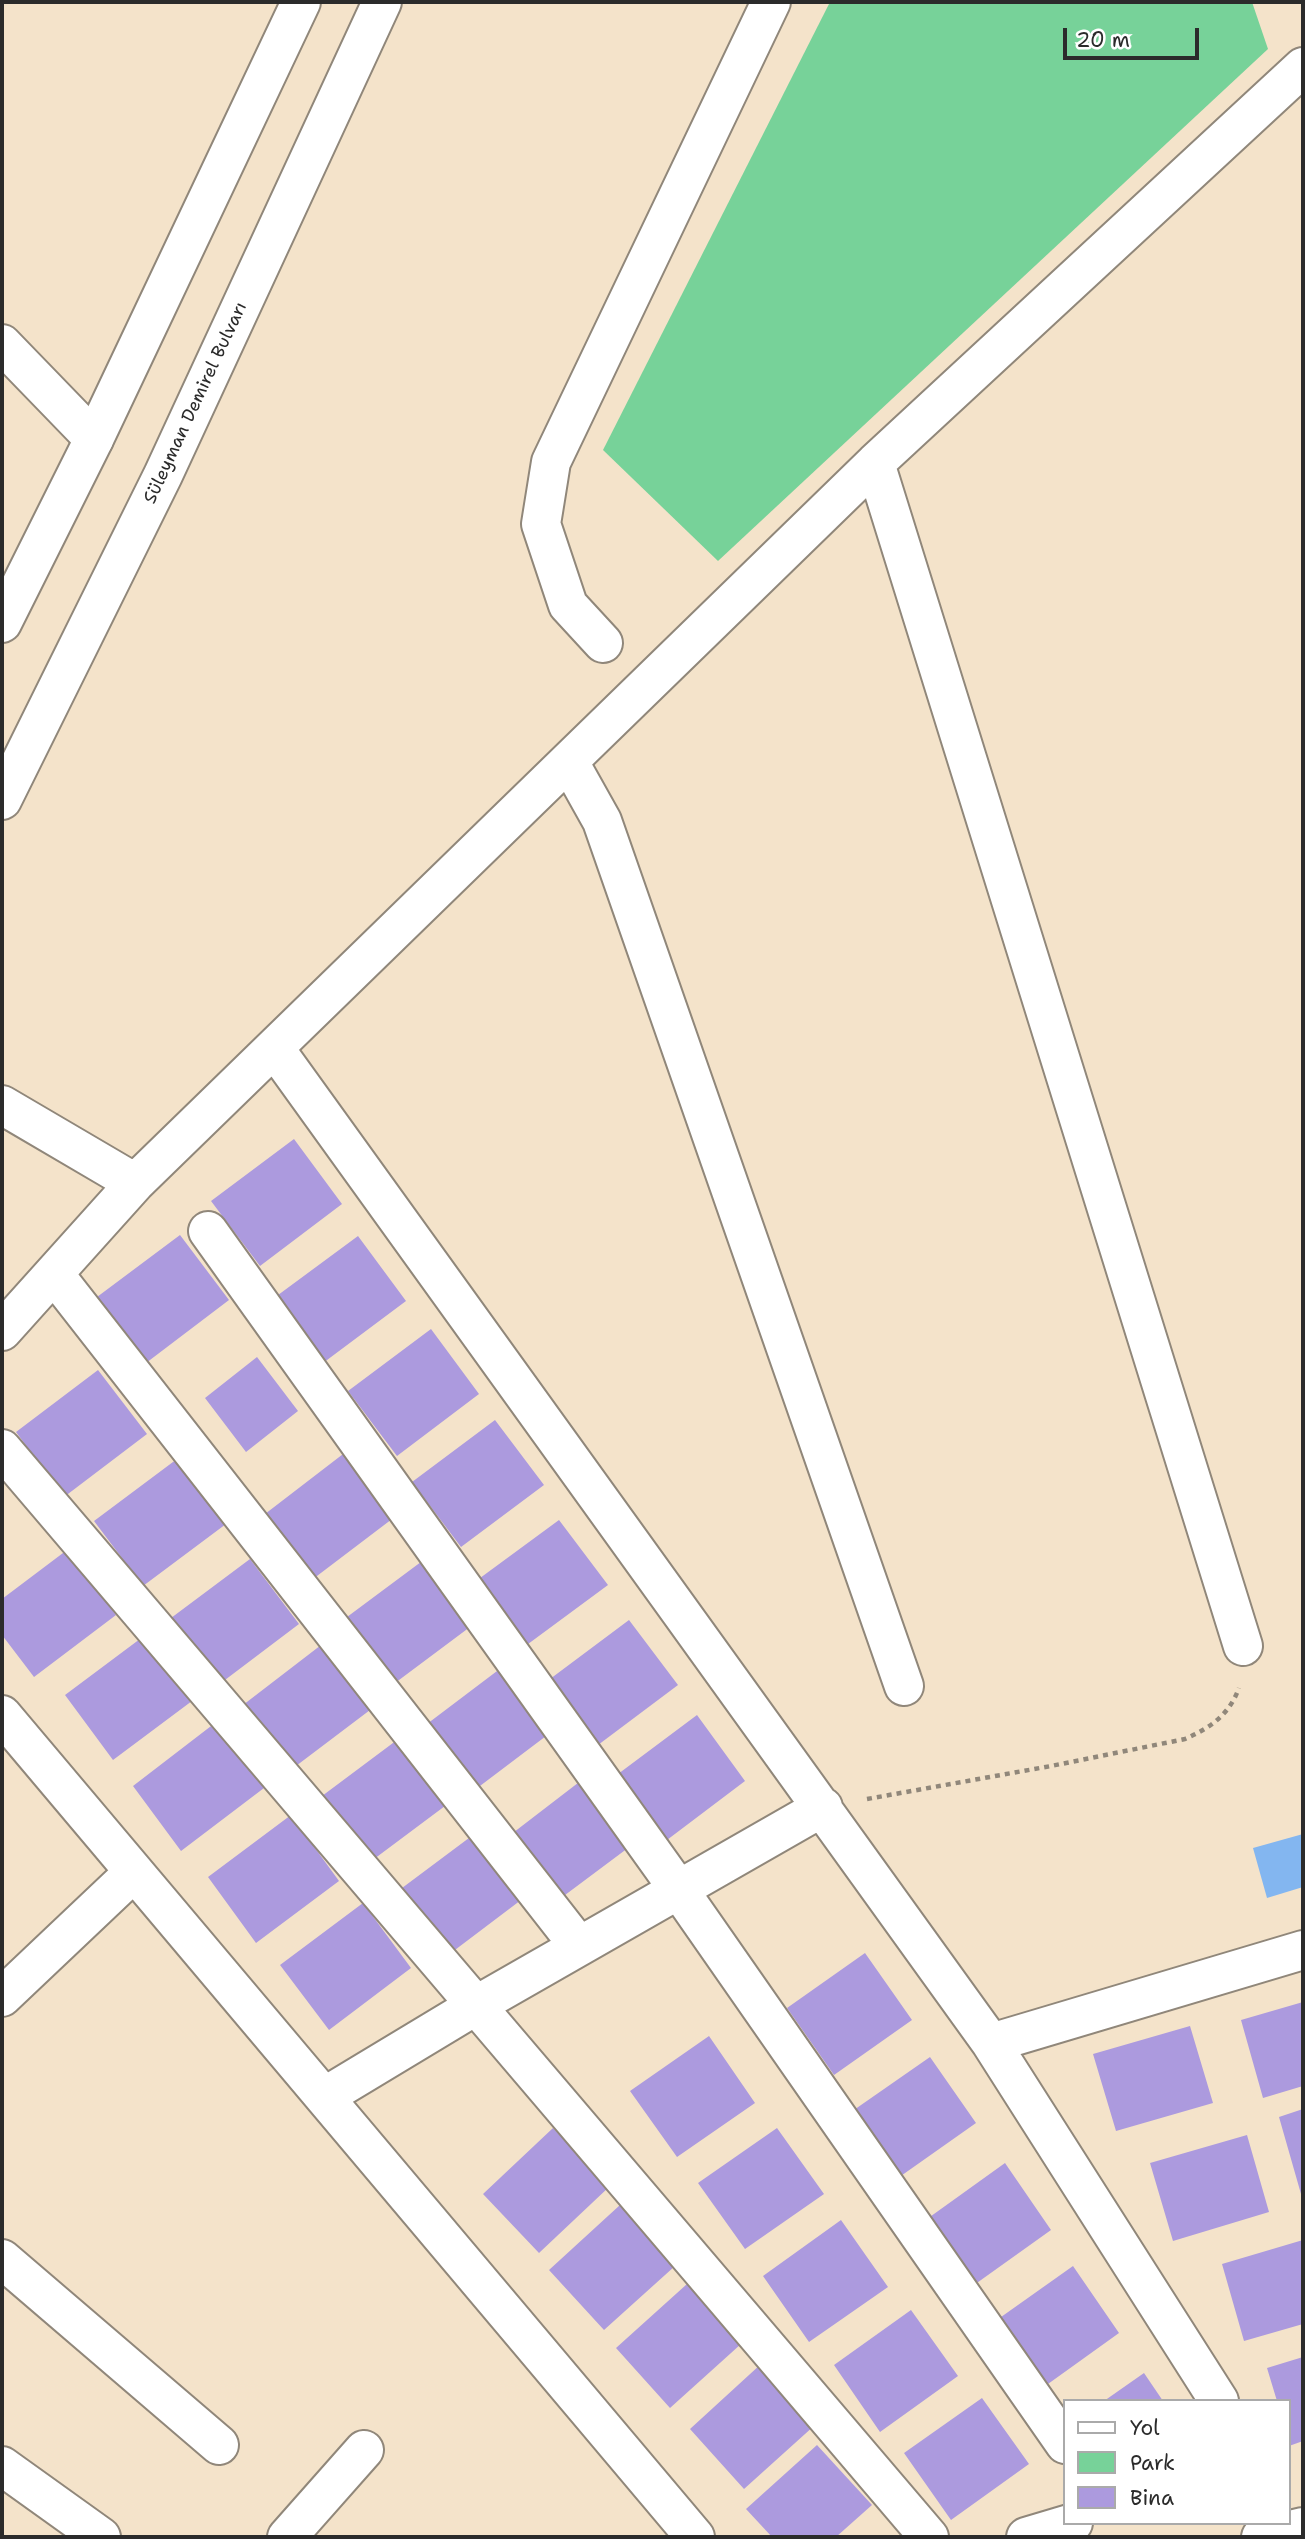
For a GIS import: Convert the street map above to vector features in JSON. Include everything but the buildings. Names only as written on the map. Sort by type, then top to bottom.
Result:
[{"type":"main road","points":[[2,623],[94,439],[301,2]]},
{"type":"main road","name":"Süleyman Demirel Bulvarı","points":[[2,800],[163,475],[382,2]]},
{"type":"main road","points":[[603,643],[568,605],[541,524],[551,462],[771,2]]},
{"type":"main road","points":[[2,1332],[135,1183],[875,463],[1302,73]]},
{"type":"main road","points":[[2,344],[94,439]]},
{"type":"main road","points":[[875,463],[1243,1646]]},
{"type":"main road","points":[[569,762],[602,821],[904,1686]]},
{"type":"main road","points":[[275,1049],[991,2043],[1218,2399]]},
{"type":"main road","points":[[2,1105],[135,1183]]},
{"type":"main road","points":[[208,1230],[679,1890],[1064,2443]]},
{"type":"main road","points":[[54,1274],[579,1947]]},
{"type":"main road","points":[[2,1450],[929,2537]]},
{"type":"main road","points":[[2,1715],[695,2537]]},
{"type":"main road","points":[[324,2097],[475,2006],[823,1807]]},
{"type":"main road","points":[[2,1997],[134,1872]]},
{"type":"main road","points":[[991,2043],[1303,1950]]},
{"type":"main road","points":[[2,2259],[219,2445]]},
{"type":"main road","points":[[287,2537],[363,2450]]},
{"type":"main road","points":[[2,2466],[101,2537]]},
{"type":"main road","points":[[1026,2537],[1066,2525]]},
{"type":"main road","points":[[1261,2537],[1299,2526]]},
{"type":"path","points":[[823,1807],[1185,1739],[1204,1731],[1221,1718],[1234,1700],[1245,1665],[1243,1646]]},
{"type":"green space","points":[[830,2],[1252,2],[1268,49],[718,561],[603,450]]},
{"type":"water","points":[[1303,1834],[1303,1887],[1267,1898],[1253,1848]]}]
